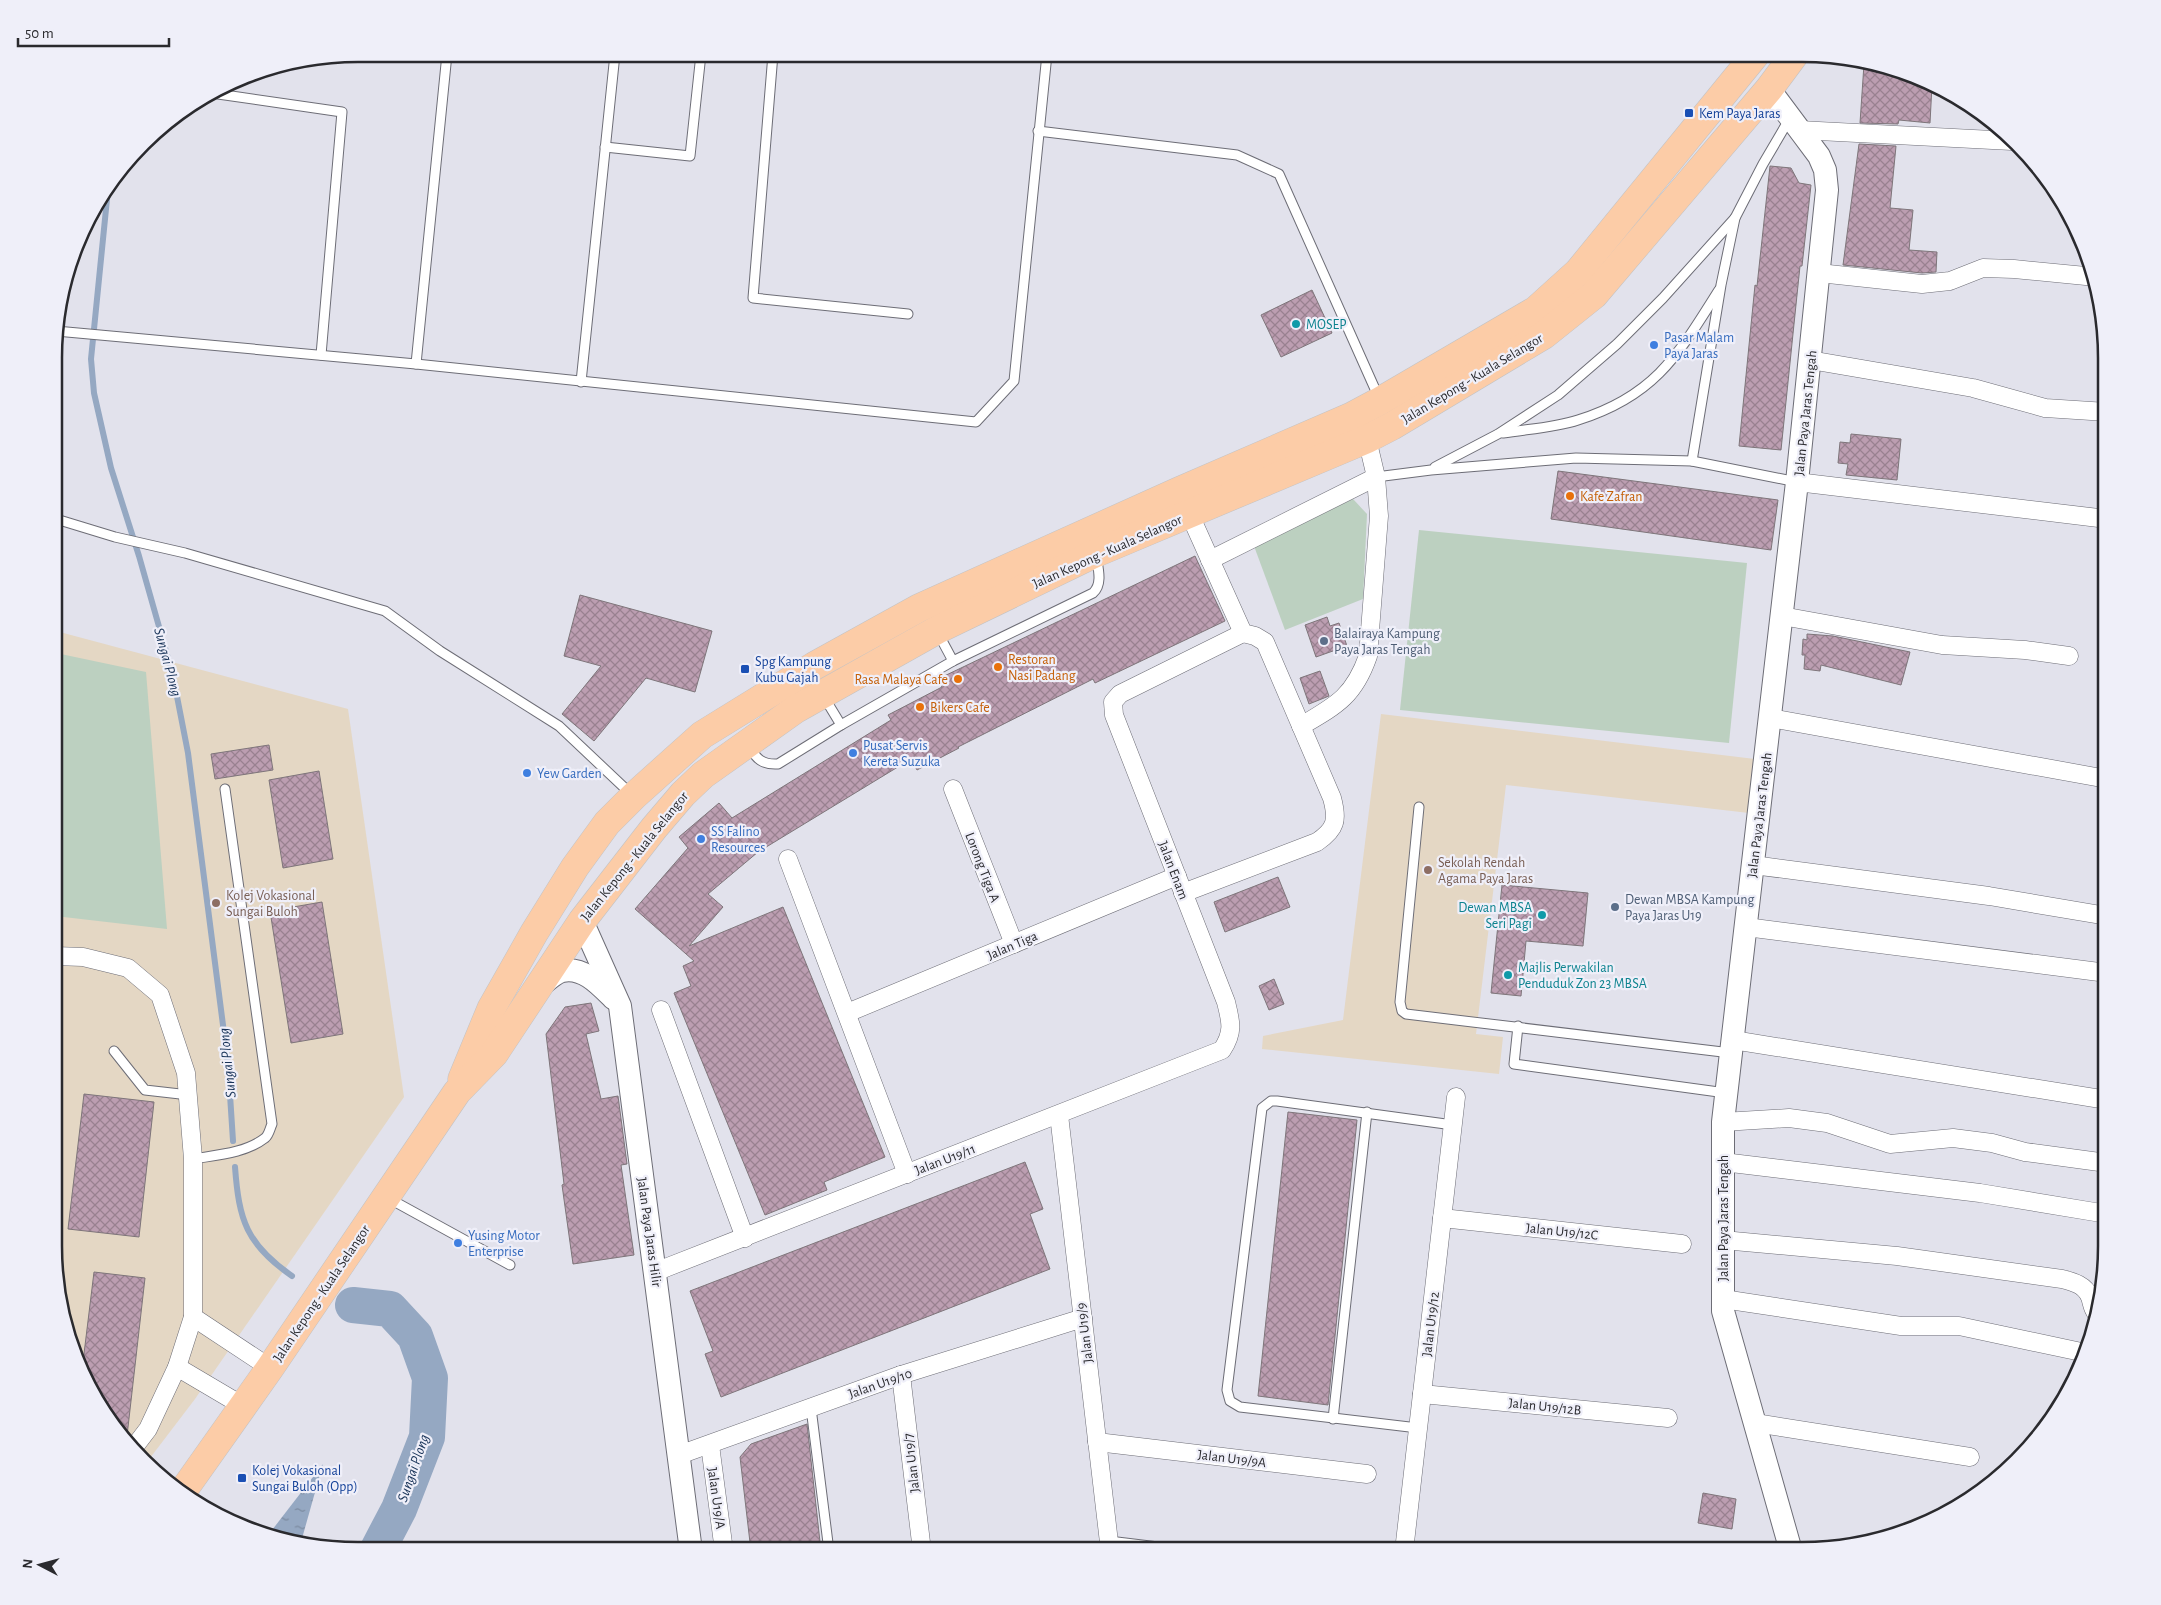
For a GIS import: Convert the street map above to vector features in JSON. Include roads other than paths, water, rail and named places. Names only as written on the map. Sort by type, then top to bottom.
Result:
[{"type":"highway","name":"Jalan Kepong - Kuala Selangor","points":[[186,1487],[270,1368],[457,1092],[494,1054],[582,921],[682,794],[703,774],[796,709],[936,630],[1096,553],[1367,439],[1386,414],[1536,310],[1578,272],[1749,62]]},
{"type":"highway","name":"Jalan Kepong - Kuala Selangor","points":[[457,1092],[491,1009],[534,933],[576,867],[607,823],[634,796],[702,736],[814,666],[919,608],[1179,491],[1352,416],[1386,414],[1544,335],[1594,295],[1769,89],[1788,62]]},
{"type":"highway","points":[[491,1009],[504,997],[545,936],[563,923],[582,921],[580,903],[582,888],[602,854],[702,736]]},
{"type":"street","name":"Jalan Paya Jaras Tengah","points":[[1769,89],[1819,156],[1825,170],[1827,190],[1798,482],[1723,1122],[1723,1311],[1788,1542]]},
{"type":"street","points":[[1795,124],[2003,140]]},
{"type":"street","points":[[1819,273],[1922,284],[1950,281],[1983,268],[2086,276]]},
{"type":"street","points":[[1810,360],[1973,388],[2045,408],[2098,411]]},
{"type":"street","points":[[1301,726],[1329,710],[1354,688],[1368,656],[1379,516],[1376,478],[1367,439]]},
{"type":"street","points":[[1210,560],[1376,478]]},
{"type":"street","points":[[1798,482],[2098,518]]},
{"type":"street","points":[[1190,514],[1243,633]]},
{"type":"street","points":[[1782,616],[1942,645],[2025,650],[2069,656]]},
{"type":"street","name":"Jalan Tiga","points":[[847,1013],[1014,944],[1180,885],[1317,842],[1328,835],[1334,826],[1336,812],[1332,798],[1265,642],[1255,636],[1243,633]]},
{"type":"street","name":"Jalan Enam","points":[[1230,1039],[1230,1022],[1226,1002],[1114,715],[1113,702],[1120,694],[1243,633]]},
{"type":"street","points":[[1770,718],[2098,777]]},
{"type":"street","name":"Lorong Tiga A","points":[[953,789],[1014,944]]},
{"type":"street","points":[[788,859],[907,1174]]},
{"type":"street","points":[[1753,864],[1989,896],[2098,914]]},
{"type":"street","name":"Jalan Paya Jaras Hilir","points":[[582,921],[620,1006],[690,1542]]},
{"type":"street","points":[[1746,927],[2098,972]]},
{"type":"street","points":[[62,956],[83,958],[128,968],[160,995],[186,1073],[193,1159],[193,1317],[177,1367],[148,1429],[137,1443]]},
{"type":"street","points":[[536,989],[562,971],[581,972],[595,980],[620,1006]]},
{"type":"street","points":[[661,1010],[745,1238]]},
{"type":"street","name":"Jalan U19/11","points":[[655,1272],[1210,1056],[1222,1050],[1230,1039]]},
{"type":"street","points":[[1732,1047],[2098,1099]]},
{"type":"street","name":"Jalan U19/12","points":[[1405,1542],[1456,1097]]},
{"type":"street","name":"Jalan U19/9","points":[[1059,1115],[1109,1542]]},
{"type":"street","points":[[1723,1122],[1789,1118],[1826,1123],[1890,1144],[1953,1138],[1992,1143],[2025,1152],[2098,1162]]},
{"type":"street","points":[[1723,1162],[1980,1193],[2098,1213]]},
{"type":"street","name":"Jalan U19/12C","points":[[1442,1218],[1682,1244]]},
{"type":"street","points":[[1723,1240],[1897,1256],[2062,1279],[2077,1283],[2085,1288],[2093,1304]]},
{"type":"street","points":[[1723,1299],[1901,1326],[1959,1326],[2079,1352]]},
{"type":"street","points":[[193,1317],[270,1368]]},
{"type":"street","name":"Jalan U19/10","points":[[679,1455],[901,1375],[1083,1318]]},
{"type":"street","points":[[177,1367],[243,1406]]},
{"type":"street","name":"Jalan U19/7","points":[[901,1375],[921,1542]]},
{"type":"street","name":"Jalan U19/12B","points":[[1422,1394],[1668,1418]]},
{"type":"street","points":[[1754,1423],[1970,1457]]},
{"type":"street","name":"Jalan U19/9A","points":[[1097,1442],[1367,1474]]},
{"type":"street","name":"Jalan U19/A","points":[[710,1445],[723,1542]]},
{"type":"lane","points":[[416,364],[447,62]]},
{"type":"lane","points":[[580,382],[614,62]]},
{"type":"lane","points":[[605,147],[690,156],[700,62]]},
{"type":"lane","points":[[772,62],[752,298],[908,314]]},
{"type":"lane","points":[[64,332],[416,364],[976,422],[1014,380],[1046,62]]},
{"type":"lane","points":[[224,95],[342,112],[321,355]]},
{"type":"lane","points":[[1692,461],[1721,285],[1735,218],[1762,164],[1795,124]]},
{"type":"lane","points":[[1038,131],[1237,155],[1280,174],[1386,414]]},
{"type":"lane","points":[[1430,470],[1498,434],[1558,395],[1617,344],[1663,298],[1735,218]]},
{"type":"lane","points":[[1498,434],[1577,421],[1620,404],[1656,378],[1684,346],[1721,285]]},
{"type":"lane","points":[[1376,478],[1430,470],[1576,458],[1692,461],[1798,482]]},
{"type":"lane","points":[[62,521],[385,611],[440,651],[559,726],[634,796]]},
{"type":"lane","points":[[747,744],[758,760],[767,765],[778,764],[841,725],[953,661],[1092,593],[1099,586],[1096,553]]},
{"type":"lane","points":[[936,630],[953,661]]},
{"type":"lane","points":[[823,694],[841,725]]},
{"type":"lane","points":[[193,1159],[227,1154],[255,1143],[267,1137],[272,1124],[225,789]]},
{"type":"lane","points":[[1419,807],[1400,1007],[1406,1014],[1410,1016],[1732,1047]]},
{"type":"lane","points":[[1518,1026],[1514,1064],[1727,1093]]},
{"type":"lane","points":[[114,1051],[145,1090],[189,1095]]},
{"type":"lane","points":[[1418,1428],[1240,1407],[1230,1401],[1227,1390],[1262,1108],[1271,1101],[1277,1101],[1453,1125]]},
{"type":"lane","points":[[1333,1419],[1367,1112]]},
{"type":"lane","points":[[386,1197],[510,1265]]},
{"type":"lane","points":[[811,1408],[827,1542]]},
{"type":"water","points":[[323,1464],[302,1537],[272,1529]]},
{"type":"waterway","name":"Sungai Plong","points":[[107,203],[91,359],[94,393],[111,468],[139,556],[173,676],[188,753],[228,1064],[233,1141]]},
{"type":"waterway","name":"Sungai Plong","points":[[235,1167],[239,1202],[248,1229],[264,1253],[292,1276]]},
{"type":"waterway","name":"Sungai Plong","points":[[353,1305],[390,1309],[415,1336],[430,1378],[427,1437],[399,1509],[382,1542]]},
{"type":"place","name":"Kem Paya Jaras","points":[[1689,113]]},
{"type":"place","name":"MOSEP","points":[[1296,324]]},
{"type":"place","name":"Pasar Malam Paya Jaras","points":[[1654,345]]},
{"type":"place","name":"Kafe Zafran","points":[[1570,496]]},
{"type":"place","name":"Balairaya Kampung Paya Jaras Tengah","points":[[1324,641]]},
{"type":"place","name":"Restoran Nasi Padang","points":[[998,667]]},
{"type":"place","name":"Spg Kampung Kubu Gajah","points":[[745,669]]},
{"type":"place","name":"Rasa Malaya Cafe","points":[[958,679]]},
{"type":"place","name":"Bikers Cafe","points":[[920,707]]},
{"type":"place","name":"Pusat Servis Kereta Suzuka","points":[[853,753]]},
{"type":"place","name":"Yew Garden","points":[[527,773]]},
{"type":"place","name":"SS Falino Resources","points":[[701,839]]},
{"type":"place","name":"Sekolah Rendah Agama Paya Jaras","points":[[1428,870]]},
{"type":"place","name":"Kolej Vokasional Sungai Buloh","points":[[216,903]]},
{"type":"place","name":"Dewan MBSA Kampung Paya Jaras U19","points":[[1615,907]]},
{"type":"place","name":"Dewan MBSA Seri Pagi","points":[[1542,915]]},
{"type":"place","name":"Majlis Perwakilan Penduduk Zon 23 MBSA","points":[[1508,975]]},
{"type":"place","name":"Yusing Motor Enterprise","points":[[458,1243]]},
{"type":"place","name":"Kolej Vokasional Sungai Buloh (Opp)","points":[[242,1478]]}]
